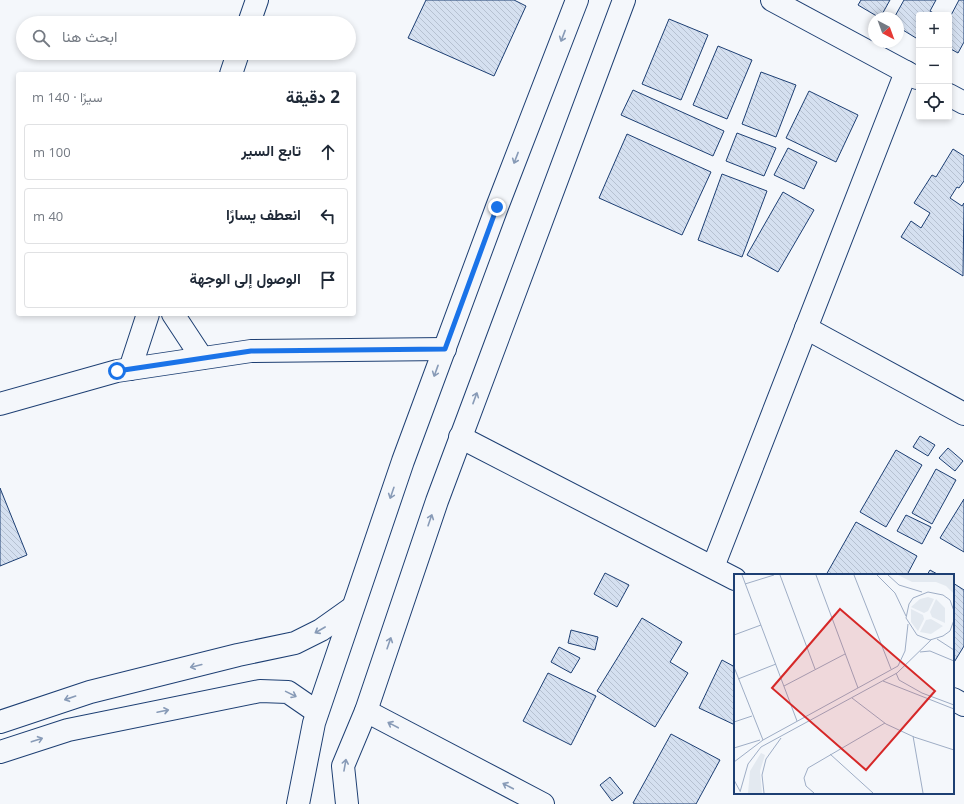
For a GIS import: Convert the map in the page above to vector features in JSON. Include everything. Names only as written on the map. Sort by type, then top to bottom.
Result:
[{"type":"street","points":[[251,16],[257,0]]},
{"type":"street","points":[[298,804],[317,712],[403,461],[497,207],[577,0]]},
{"type":"street","points":[[347,804],[344,766],[366,710],[460,437],[624,0]]},
{"type":"street","points":[[713,567],[806,328],[912,75],[772,0]]},
{"type":"street","points":[[232,72],[236,60]]},
{"type":"street","points":[[952,97],[964,103]]},
{"type":"street","points":[[130,369],[147,316]]},
{"type":"street","points":[[174,316],[202,358]]},
{"type":"street","points":[[806,328],[964,414]]},
{"type":"street","points":[[0,404],[117,371],[251,351],[445,349]]},
{"type":"street","points":[[460,437],[734,578]]},
{"type":"street","points":[[0,722],[90,692],[238,655],[295,643],[321,630],[352,608]]},
{"type":"street","points":[[0,752],[68,730],[260,691],[288,692],[317,712]]},
{"type":"street","points":[[954,700],[964,705]]},
{"type":"street","points":[[366,710],[543,804]]},
{"type":"building","points":[[426,0],[514,0],[526,6],[494,76],[408,38]]},
{"type":"building","points":[[861,0],[890,0],[883,12],[870,12],[858,5]]},
{"type":"building","points":[[904,0],[936,0],[930,11],[932,12],[916,12],[916,38],[904,31],[904,12],[897,12]]},
{"type":"building","points":[[959,0],[964,0],[964,42],[958,53],[952,50],[952,13]]},
{"type":"building","points":[[669,19],[708,35],[681,100],[642,84]]},
{"type":"building","points":[[718,46],[752,60],[727,119],[693,105]]},
{"type":"building","points":[[761,72],[796,85],[776,137],[742,124]]},
{"type":"building","points":[[633,90],[724,131],[713,156],[621,115]]},
{"type":"building","points":[[809,91],[858,115],[836,162],[786,138]]},
{"type":"building","points":[[737,133],[776,148],[764,176],[726,161]]},
{"type":"building","points":[[627,134],[711,172],[682,235],[599,198]]},
{"type":"building","points":[[788,148],[817,162],[804,189],[774,175]]},
{"type":"building","points":[[953,149],[964,156],[964,181],[959,188],[957,187],[950,198],[962,206],[964,203],[963,276],[901,237],[911,221],[921,228],[930,213],[914,203],[932,175],[936,177]]},
{"type":"building","points":[[722,174],[767,191],[742,257],[698,240]]},
{"type":"building","points":[[783,192],[814,210],[778,272],[747,255]]},
{"type":"building","points":[[920,436],[935,445],[928,456],[913,447]]},
{"type":"building","points":[[948,448],[963,461],[955,471],[939,458]]},
{"type":"building","points":[[896,450],[922,465],[886,527],[860,512]]},
{"type":"building","points":[[936,469],[956,480],[932,524],[912,513]]},
{"type":"building","points":[[0,488],[27,555],[0,566]]},
{"type":"building","points":[[964,499],[964,552],[940,538]]},
{"type":"building","points":[[906,515],[931,527],[922,544],[897,531]]},
{"type":"building","points":[[856,522],[917,556],[908,574],[827,574]]},
{"type":"building","points":[[930,570],[937,574],[928,574]]},
{"type":"building","points":[[605,573],[629,585],[617,607],[594,594]]},
{"type":"building","points":[[954,584],[964,590],[964,646],[954,662]]},
{"type":"building","points":[[642,618],[682,642],[670,662],[688,673],[655,727],[597,691]]},
{"type":"building","points":[[571,630],[598,637],[595,650],[568,643]]},
{"type":"building","points":[[559,647],[580,658],[571,673],[551,662]]},
{"type":"building","points":[[722,660],[734,666],[734,725],[699,708]]},
{"type":"building","points":[[548,673],[596,696],[571,745],[523,721]]},
{"type":"building","points":[[671,734],[720,760],[696,804],[633,803]]},
{"type":"building","points":[[610,777],[623,793],[612,801],[600,785]]},
{"type":"route","points":[[117,371],[251,351],[445,349],[497,207]]}]
